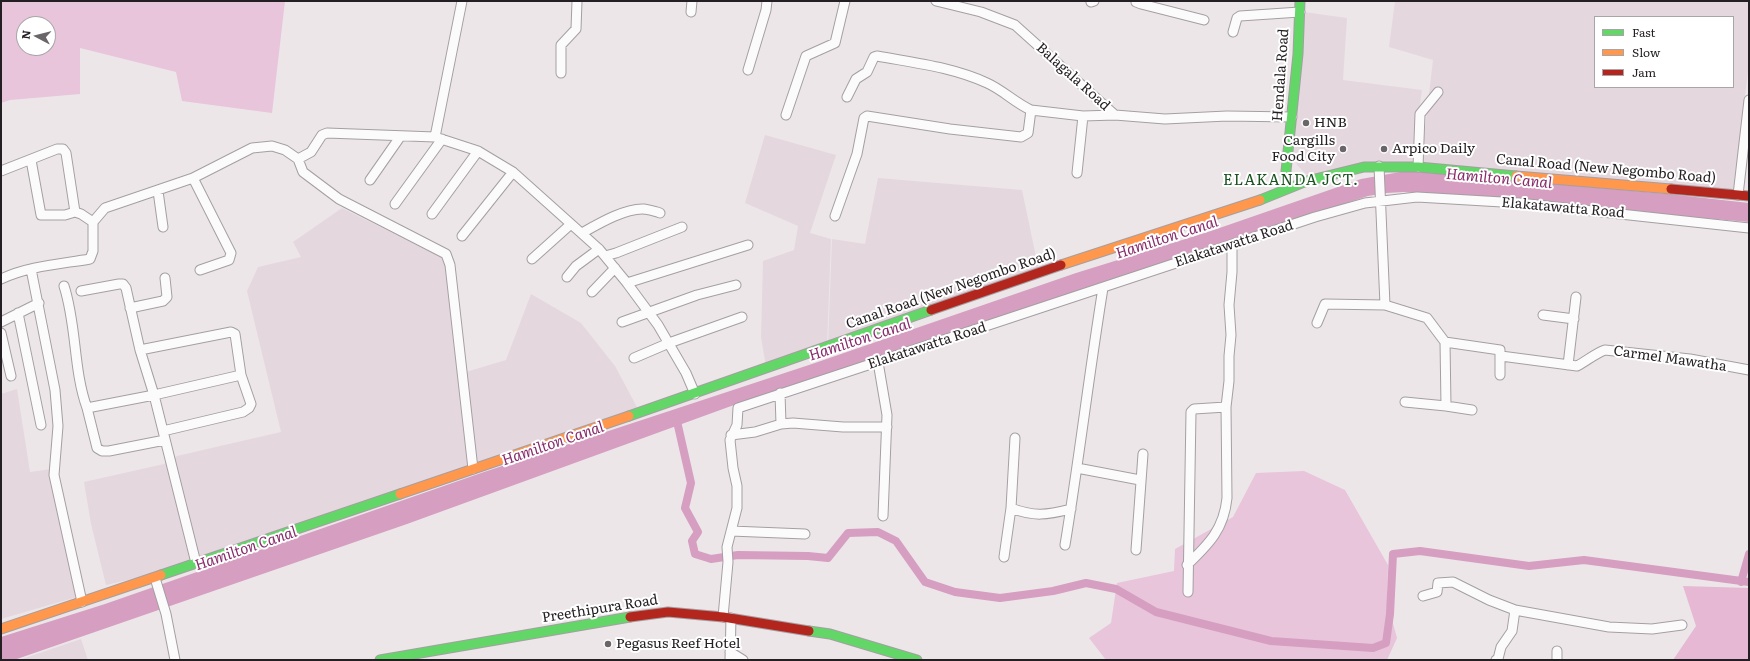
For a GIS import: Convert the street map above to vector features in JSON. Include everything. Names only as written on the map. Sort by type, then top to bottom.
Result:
[{"type":"main road","name":"Hendala Road","points":[[1287,188],[1285,179],[1298,57],[1300,1]]},
{"type":"main road","name":"Hendala Road","points":[[1289,151],[1301,176]]},
{"type":"main road","name":"Canal Road (New Negombo Road)","points":[[1,629],[155,579],[196,563],[695,394],[1040,272],[1249,204],[1287,188],[1301,176],[1364,167],[1379,170],[1418,167],[1749,196]]},
{"type":"main road","name":"Preethipura Road","points":[[380,660],[654,613],[668,612],[727,617],[830,634],[917,660]]},
{"type":"street","points":[[395,204],[438,138],[462,1]]},
{"type":"street","points":[[561,74],[560,45],[576,29],[577,1]]},
{"type":"street","points":[[691,12],[692,1]]},
{"type":"street","points":[[748,70],[766,10],[767,1]]},
{"type":"street","points":[[786,115],[806,56],[816,50],[828,47],[835,43],[845,1]]},
{"type":"street","name":"Balagala Road","points":[[936,1],[947,2],[981,12],[1015,25],[1115,115],[1165,119],[1227,116],[1292,117]]},
{"type":"street","points":[[1135,1],[1204,20]]},
{"type":"street","points":[[1233,32],[1237,18],[1240,16],[1300,12]]},
{"type":"street","points":[[847,97],[856,79],[867,72],[874,57],[877,56],[956,70],[989,83],[1024,107],[1031,110],[1083,116],[1115,115]]},
{"type":"street","points":[[1418,167],[1420,114],[1438,92]]},
{"type":"street","points":[[1738,195],[1749,100]]},
{"type":"street","points":[[835,216],[857,154],[864,118],[867,116],[950,129],[1021,137],[1028,133],[1031,110]]},
{"type":"street","points":[[1077,173],[1083,116]]},
{"type":"street","points":[[298,159],[311,152],[322,135],[327,132],[438,138],[478,151],[513,172],[599,249],[658,324],[686,373],[695,394]]},
{"type":"street","points":[[370,180],[400,137]]},
{"type":"street","points":[[1,279],[31,269],[90,259],[93,251],[93,222],[105,208],[193,178],[252,148],[272,146],[285,150],[298,159],[303,172],[339,199],[446,254],[450,265],[473,469]]},
{"type":"street","points":[[1,171],[63,148],[66,153],[75,212]]},
{"type":"street","points":[[432,214],[478,151]]},
{"type":"street","points":[[31,160],[41,214],[65,215],[75,212],[93,222]]},
{"type":"street","points":[[1379,170],[1385,305]]},
{"type":"street","points":[[462,236],[513,172]]},
{"type":"street","points":[[193,178],[231,254],[230,260],[200,270]]},
{"type":"street","points":[[158,191],[163,227]]},
{"type":"street","name":"Elakatawatta Road","points":[[731,435],[737,425],[738,408],[1232,246],[1315,217],[1381,199],[1417,197],[1519,203],[1749,228]]},
{"type":"street","points":[[582,233],[613,217],[629,212],[643,209],[660,213]]},
{"type":"street","points":[[532,259],[571,224]]},
{"type":"street","points":[[605,256],[644,243],[682,227]]},
{"type":"street","points":[[627,283],[748,244]]},
{"type":"street","points":[[1187,565],[1209,544],[1226,513],[1226,407],[1231,335],[1229,305],[1232,272],[1232,246]]},
{"type":"street","points":[[567,277],[576,266],[599,249]]},
{"type":"street","points":[[592,292],[615,268]]},
{"type":"street","points":[[31,269],[39,303],[55,390],[58,418],[54,475],[82,602]]},
{"type":"street","points":[[130,308],[163,301],[167,297],[165,278]]},
{"type":"street","points":[[81,291],[106,285],[123,284],[126,288],[140,350],[154,395],[196,563]]},
{"type":"street","points":[[622,322],[697,295],[736,285]]},
{"type":"street","points":[[64,286],[70,313],[80,389],[87,408],[97,448],[102,451],[164,436],[243,412],[249,408],[251,404],[241,375],[235,334],[231,332],[140,350]]},
{"type":"street","points":[[1065,545],[1077,468],[1086,392],[1103,288]]},
{"type":"street","points":[[1568,365],[1576,297]]},
{"type":"street","points":[[1,322],[39,303]]},
{"type":"street","points":[[1317,323],[1325,304],[1385,305],[1427,318],[1445,342],[1446,406]]},
{"type":"street","points":[[18,313],[41,425]]},
{"type":"street","points":[[1543,315],[1574,319]]},
{"type":"street","points":[[634,358],[669,343],[742,317]]},
{"type":"street","points":[[1,333],[11,376]]},
{"type":"street","points":[[1445,342],[1500,350],[1500,375]]},
{"type":"street","name":"Carmel Mawatha","points":[[1501,356],[1577,366],[1595,354],[1605,350],[1690,360],[1749,370]]},
{"type":"street","points":[[878,362],[887,415],[883,516]]},
{"type":"street","points":[[87,408],[154,395],[241,375]]},
{"type":"street","points":[[780,393],[781,424]]},
{"type":"street","points":[[1405,402],[1472,410]]},
{"type":"street","points":[[1188,592],[1187,565],[1191,412],[1194,409],[1226,407]]},
{"type":"street","points":[[743,660],[730,656],[727,617],[727,547],[737,508],[737,486],[730,445],[731,435],[756,432],[781,424],[793,423],[843,427],[886,427]]},
{"type":"street","points":[[1004,557],[1011,508],[1015,438]]},
{"type":"street","points":[[1136,550],[1143,454]]},
{"type":"street","points":[[1077,468],[1140,480]]},
{"type":"street","points":[[1011,508],[1028,514],[1052,514],[1071,509]]},
{"type":"street","points":[[731,531],[805,534]]},
{"type":"street","points":[[155,579],[166,614],[175,660]]},
{"type":"street","points":[[1423,596],[1437,592],[1438,583],[1453,582],[1488,600],[1515,610],[1609,627],[1652,630],[1682,625]]},
{"type":"street","points":[[1499,660],[1501,647],[1512,631],[1515,610]]},
{"type":"shaded area","points":[[1,1],[285,1],[272,113],[182,101],[176,72],[80,48],[80,94],[10,100],[1,103]]},
{"type":"shaded area","points":[[1395,1],[1749,1],[1749,64],[1733,191],[1421,163],[1433,60],[1389,47]]},
{"type":"shaded area","points":[[1304,12],[1347,18],[1343,80],[1422,90],[1412,163],[1308,176],[1297,165],[1294,151]]},
{"type":"shaded area","points":[[765,135],[836,155],[810,233],[831,239],[827,346],[766,367],[761,337],[763,261],[794,250],[798,226],[745,203]]},
{"type":"shaded area","points":[[1406,171],[1668,194],[1749,203],[1749,222],[1404,192],[1368,196],[734,405],[407,524],[14,660],[1,660],[1,637],[105,604],[484,472],[815,363],[1076,273],[1208,232],[1361,179]]},
{"type":"shaded area","points":[[878,178],[1022,190],[1039,271],[828,345],[832,239],[865,244]]},
{"type":"shaded area","points":[[342,208],[445,259],[459,374],[506,360],[531,294],[581,323],[615,366],[638,409],[154,574],[106,585],[91,524],[84,482],[164,464],[177,456],[281,432],[247,291],[258,267],[301,257],[293,242]]},
{"type":"shaded area","points":[[17,389],[30,472],[51,469],[77,597],[1,619],[1,394]]},
{"type":"shaded area","points":[[1304,471],[1345,490],[1388,565],[1387,602],[1397,638],[1387,660],[1106,660],[1089,638],[1111,623],[1117,583],[1174,571],[1175,549],[1233,517],[1256,473]]},
{"type":"shaded area","points":[[1683,586],[1749,588],[1749,660],[1673,660],[1696,626]]},
{"type":"shaded area","points":[[81,639],[88,660],[19,660]]},
{"type":"waterway","points":[[676,417],[691,483],[685,508],[698,532],[692,541],[695,554],[711,559],[738,555],[808,556],[828,558],[848,533],[878,532],[896,541],[925,582],[955,592],[1000,598],[1053,591],[1086,583],[1116,589],[1156,612],[1271,641],[1373,648],[1386,643],[1390,614],[1393,554],[1420,551],[1529,566],[1584,560],[1749,582]]},
{"type":"waterway","points":[[1741,582],[1749,554]]},
{"type":"traffic: fast","points":[[1287,188],[1286,171],[1298,54],[1300,1]]},
{"type":"traffic: fast","points":[[1260,200],[1307,181],[1364,167],[1418,167],[1516,176]]},
{"type":"traffic: fast","points":[[629,416],[931,310]]},
{"type":"traffic: fast","points":[[161,575],[400,494]]},
{"type":"traffic: fast","points":[[380,660],[630,617]]},
{"type":"traffic: fast","points":[[809,631],[830,634],[917,660]]},
{"type":"traffic: slow","points":[[1516,176],[1671,189]]},
{"type":"traffic: slow","points":[[1061,265],[1260,200]]},
{"type":"traffic: slow","points":[[400,494],[629,416]]},
{"type":"traffic: slow","points":[[1,629],[161,575]]},
{"type":"traffic: jam","points":[[1671,189],[1749,196]]},
{"type":"traffic: jam","points":[[931,310],[1061,265]]},
{"type":"traffic: jam","points":[[630,617],[668,612],[723,617],[809,631]]},
{"type":"place","name":"HNB","points":[[1306,123]]},
{"type":"place","name":"Cargills Food City","points":[[1343,149]]},
{"type":"place","name":"Arpico Daily","points":[[1384,149]]},
{"type":"place","name":"Pegasus Reef Hotel","points":[[608,644]]},
{"type":"district","name":"ELAKANDA JCT.","points":[[1291,181]]},
{"type":"water label","name":"Hamilton Canal","points":[[1499,179]]},
{"type":"water label","name":"Hamilton Canal","points":[[1167,238]]},
{"type":"water label","name":"Hamilton Canal","points":[[860,340]]},
{"type":"water label","name":"Hamilton Canal","points":[[553,444]]},
{"type":"water label","name":"Hamilton Canal","points":[[246,549]]}]
